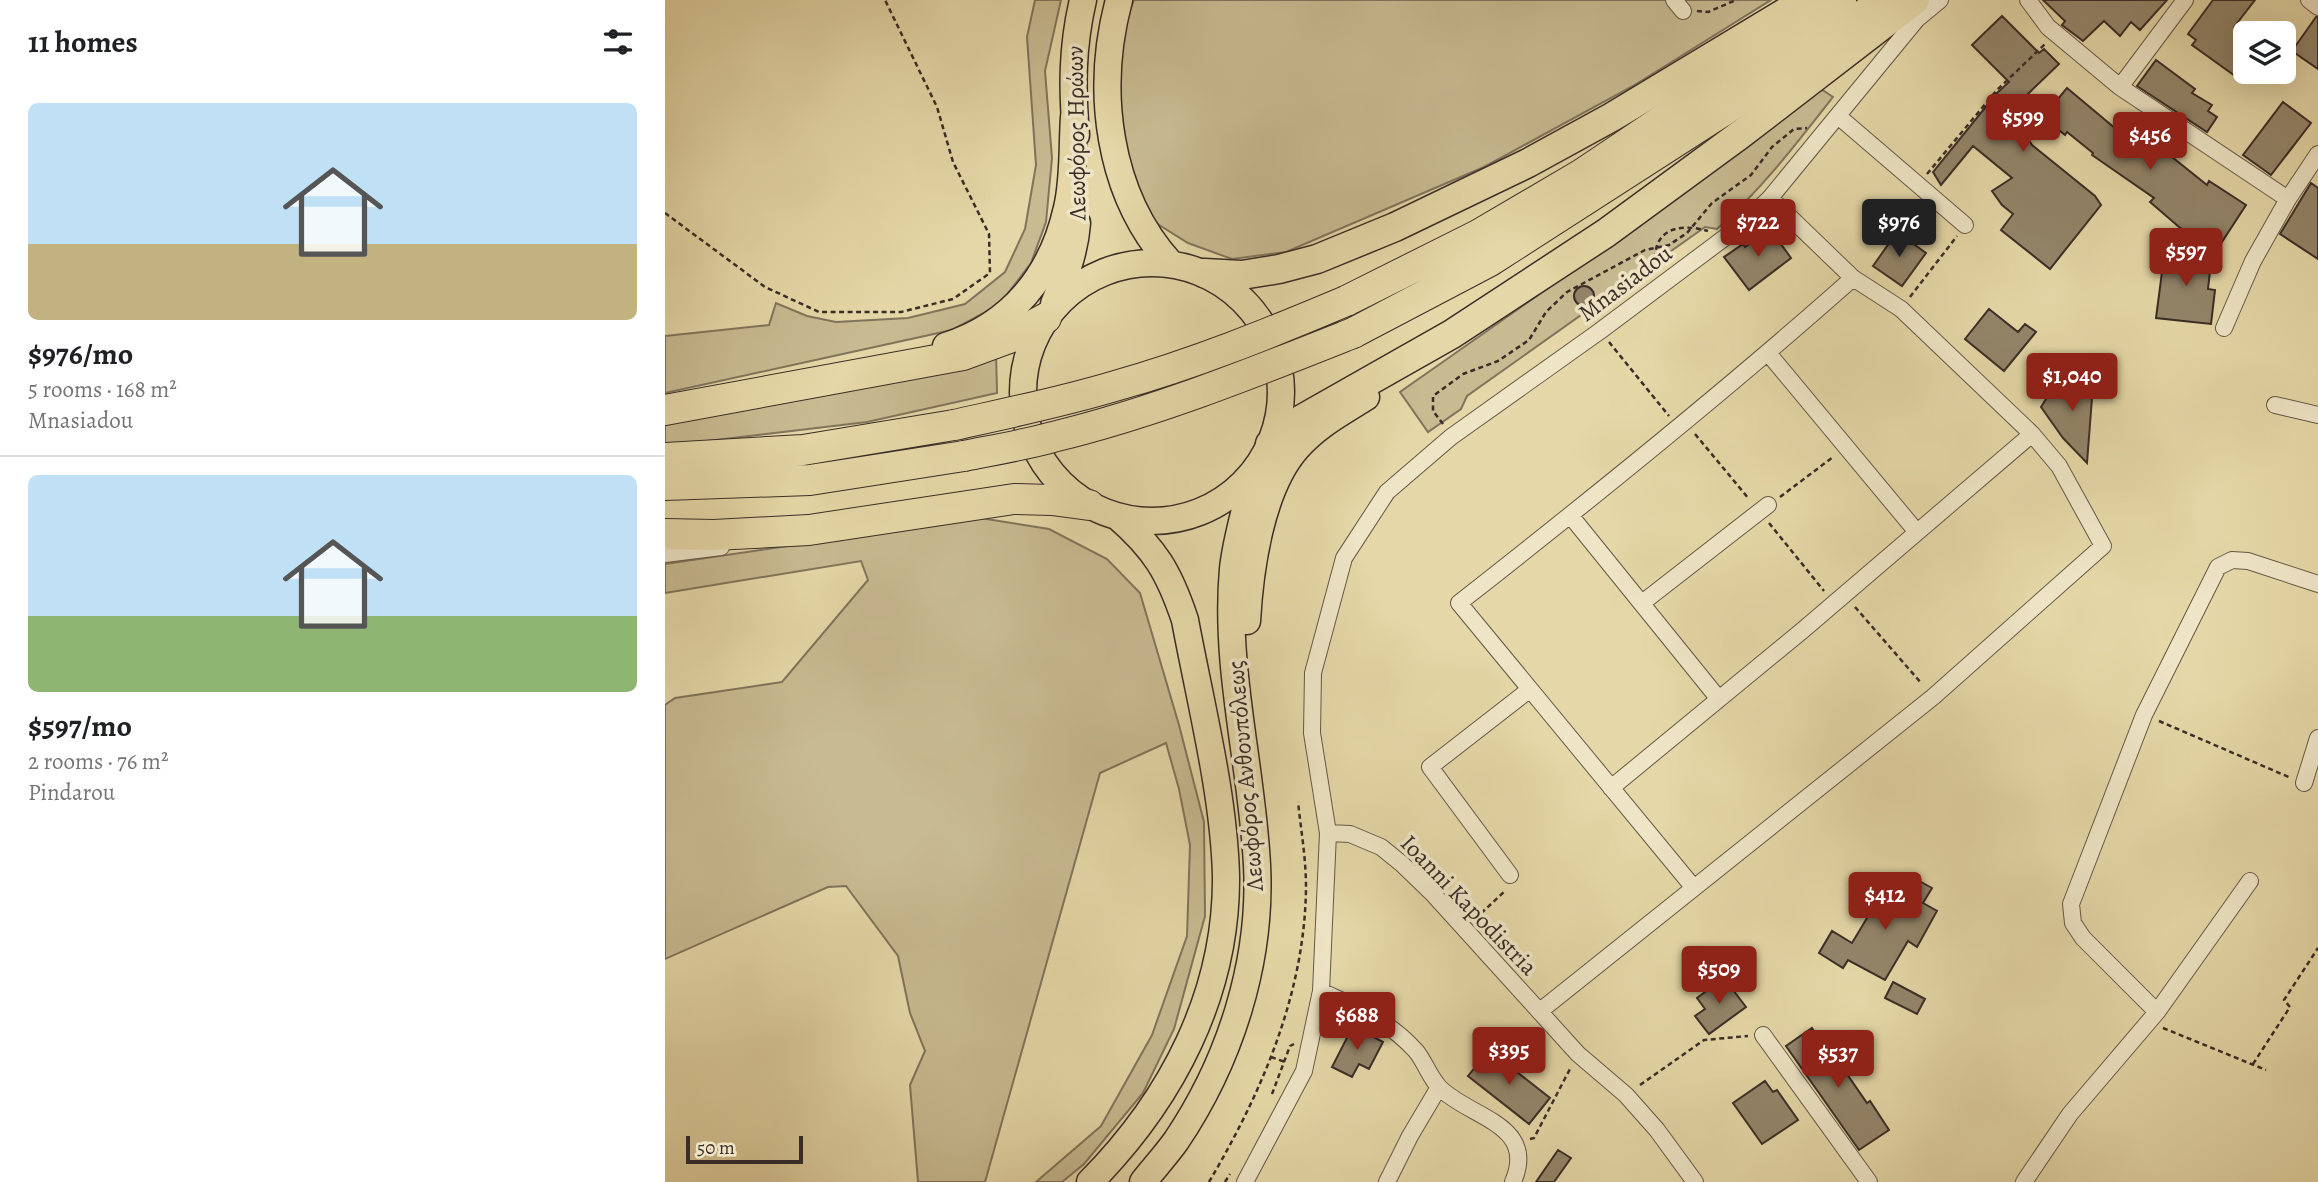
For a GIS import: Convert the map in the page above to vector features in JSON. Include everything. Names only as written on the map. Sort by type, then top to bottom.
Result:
[{"type":"highway","points":[[1204,274],[1242,275],[1279,269],[1317,259],[1395,227],[1528,163],[1612,117],[1806,0]]},
{"type":"highway","points":[[665,485],[810,480],[964,456],[1054,437],[1133,415],[1210,389],[1353,333],[1490,261],[1715,101],[1841,0]]},
{"type":"highway","points":[[665,458],[803,450],[954,425],[1117,386],[1194,361],[1346,301],[1479,235],[1582,174],[1715,101],[1885,0]]},
{"type":"highway","points":[[1270,444],[1302,419],[1451,334],[1606,233],[1741,134],[1915,0]]},
{"type":"highway","points":[[665,410],[963,355],[1012,337],[1050,311]]},
{"type":"highway","points":[[665,534],[714,535],[809,530],[1014,499],[1089,505]]},
{"type":"main road","name":"Λεωφόρος Ηρώων","points":[[1083,0],[1075,34],[1072,69],[1079,168],[1076,239],[1068,271],[1033,341],[1025,368],[1022,396],[1027,425],[1041,460],[1067,489],[1089,505],[1117,516]]},
{"type":"main road","name":"Λεωφόρος Ηρώων","points":[[1119,0],[1109,35],[1107,92],[1112,141],[1125,191],[1143,228],[1171,264]]},
{"type":"main road","points":[[852,375],[961,341],[1007,316],[1023,298],[1038,280],[1057,245],[1068,206],[1074,117]]},
{"type":"main road","points":[[1050,311],[1101,274],[1135,264],[1171,264],[1204,274],[1229,288],[1250,308],[1267,332],[1275,352],[1281,384],[1279,417],[1270,444],[1255,470],[1233,492],[1207,509],[1178,518],[1147,521],[1117,516]]},
{"type":"main road","points":[[1244,763],[1248,608],[1259,535],[1276,484],[1296,449],[1311,434],[1397,377],[1451,334]]},
{"type":"main road","name":"Λεωφόρος Ανθουπόλεως","points":[[1143,1182],[1175,1143],[1198,1106],[1233,1029],[1251,955],[1257,867],[1244,763],[1232,622],[1233,567],[1255,470]]},
{"type":"main road","name":"Λεωφόρος Ανθουπόλεως","points":[[1090,1182],[1113,1159],[1168,1086],[1198,1025],[1216,961],[1224,914],[1226,876],[1222,825],[1185,620],[1161,563],[1149,546],[1117,516]]},
{"type":"street","name":"Mnasiadou","points":[[1328,833],[1313,733],[1313,673],[1344,558],[1387,492],[1447,431],[1600,331],[1743,224],[1770,198],[1917,19],[1940,0]]},
{"type":"street","points":[[2028,0],[2056,33],[2120,87],[2288,199]]},
{"type":"street","points":[[2120,87],[2185,0]]},
{"type":"street","points":[[2309,0],[2318,7]]},
{"type":"street","points":[[1838,116],[1965,225]]},
{"type":"street","points":[[2224,328],[2253,261],[2288,199],[2318,155]]},
{"type":"street","points":[[1540,1011],[1933,697],[2103,545],[2059,466],[2032,434],[1901,309],[1853,278],[1770,198]]},
{"type":"street","points":[[1693,888],[1459,603],[1768,353],[1853,278]]},
{"type":"street","points":[[1768,353],[1916,531]]},
{"type":"street","points":[[2276,405],[2318,415]]},
{"type":"street","points":[[1611,788],[2032,434]]},
{"type":"street","points":[[1642,603],[1764,508]]},
{"type":"street","points":[[1570,515],[1718,698]]},
{"type":"street","points":[[665,554],[739,545],[809,530]]},
{"type":"street","points":[[2152,1017],[2083,938],[2073,923],[2071,904],[2144,715],[2218,567],[2232,560],[2248,561],[2318,583]]},
{"type":"street","points":[[1510,874],[1430,767],[1529,690]]},
{"type":"street","points":[[2304,783],[2318,738]]},
{"type":"street","points":[[1245,1182],[1304,1071],[1321,991],[1328,833]]},
{"type":"street","name":"Ioanni Kapodistria","points":[[1328,833],[1350,834],[1381,847],[1432,893],[1578,1054],[1626,1095],[1657,1130],[1695,1182]]},
{"type":"street","points":[[2024,1182],[2070,1114],[2152,1017],[2250,881]]},
{"type":"street","points":[[1321,991],[1370,1014],[1396,1030],[1419,1055],[1439,1087],[1508,1132],[1517,1143],[1519,1157],[1513,1182]]},
{"type":"street","points":[[1763,1035],[1869,1182]]},
{"type":"street","points":[[1387,1182],[1439,1087]]},
{"type":"path","points":[[665,213],[765,287],[819,312],[901,312],[953,299],[990,273],[989,234],[953,162],[937,107],[885,0]]},
{"type":"path","points":[[1679,5],[1708,12],[1736,0]]},
{"type":"path","points":[[1918,185],[1997,90],[2056,33]]},
{"type":"path","points":[[1447,431],[1433,411],[1433,396],[1463,374],[1498,360],[1529,340],[1546,312],[1567,292],[1646,250],[1669,245],[1694,227],[1713,203],[1751,175],[1772,147],[1794,129],[1809,130]]},
{"type":"path","points":[[1901,309],[1965,225]]},
{"type":"path","points":[[1655,267],[1655,248],[1660,238],[1669,231],[1680,226],[1708,231]]},
{"type":"path","points":[[1600,331],[1681,424],[1764,508],[1839,599],[1933,697]]},
{"type":"path","points":[[1764,508],[1846,447]]},
{"type":"path","points":[[2144,715],[2304,783]]},
{"type":"path","points":[[1209,1182],[1246,1113],[1271,1057],[1296,982],[1306,886],[1299,802]]},
{"type":"path","points":[[1465,929],[1509,887],[1510,874]]},
{"type":"path","points":[[2253,1064],[2290,1007],[2284,1000],[2318,948]]},
{"type":"path","points":[[2152,1017],[2266,1070]]},
{"type":"path","points":[[1626,1095],[1705,1040],[1763,1035]]},
{"type":"path","points":[[1271,1097],[1290,1046],[1299,1042]]},
{"type":"path","points":[[1517,1143],[1534,1138],[1578,1054]]},
{"type":"path","points":[[1271,1057],[1285,1062]]},
{"type":"path","points":[[1225,1182],[1233,1168]]},
{"type":"shaded area","points":[[1035,0],[1061,0],[1045,71],[1052,158],[1046,222],[1031,263],[999,305],[952,330],[665,393],[665,336],[769,325],[776,303],[807,316],[836,322],[908,318],[965,304],[1005,272],[1025,229],[1036,165],[1027,37]]},
{"type":"shaded area","points":[[1134,0],[1771,0],[1633,86],[1484,167],[1286,252],[1232,259],[1188,243],[1156,223],[1134,193],[1118,120],[1114,51]]},
{"type":"shaded area","points":[[1815,85],[1833,97],[1764,182],[1717,229],[1705,227],[1467,396],[1461,409],[1428,432],[1400,392],[1668,204]]},
{"type":"shaded area","points":[[996,353],[997,393],[867,422],[665,446],[665,418]]},
{"type":"shaded area","points":[[980,518],[1049,529],[1107,559],[1140,593],[1204,822],[1205,916],[1174,1029],[1143,1093],[1084,1164],[1062,1182],[1036,1182],[1101,1126],[1152,1035],[1187,936],[1190,845],[1179,789],[1166,743],[1100,773],[985,1182],[918,1182],[910,1085],[925,1051],[910,1013],[898,956],[846,886],[828,887],[665,959],[665,705],[675,698],[782,682],[868,580],[861,561],[665,593],[665,564]]},
{"type":"building","points":[[2043,0],[2167,0],[2140,30],[2131,22],[2120,36],[2104,21],[2083,41],[2062,25],[2065,21]]},
{"type":"building","points":[[2213,0],[2255,0],[2239,21],[2233,21],[2233,74],[2192,45],[2196,40],[2188,34]]},
{"type":"building","points":[[2002,16],[2039,53],[2044,49],[2059,64],[2008,113],[2011,116],[2009,119],[2023,131],[2032,145],[2095,196],[2101,205],[2050,269],[2001,230],[2013,214],[1992,191],[2012,178],[1973,146],[1941,185],[1933,172],[2009,82],[1972,45]]},
{"type":"building","points":[[2318,17],[2318,69],[2296,54],[2296,45]]},
{"type":"building","points":[[2156,60],[2195,89],[2192,93],[2212,105],[2208,111],[2217,117],[2207,132],[2137,86]]},
{"type":"building","points":[[2067,88],[2116,129],[2119,124],[2165,156],[2167,153],[2207,185],[2209,181],[2246,205],[2216,251],[2179,227],[2150,202],[2154,198],[2043,117]]},
{"type":"building","points":[[2283,102],[2311,123],[2271,175],[2243,155]]},
{"type":"building","points":[[2311,183],[2318,188],[2318,259],[2280,234]]},
{"type":"building","points":[[1770,229],[1791,258],[1749,290],[1724,257],[1743,244],[1745,247]]},
{"type":"building","points":[[1897,232],[1926,253],[1902,286],[1873,266]]},
{"type":"building","points":[[2165,249],[2212,254],[2208,289],[2215,290],[2211,324],[2156,318]]},
{"type":"building","points":[[1584,286],[1591,289],[1594,296],[1591,303],[1584,306],[1577,303],[1574,296],[1577,289]]},
{"type":"building","points":[[1989,309],[2018,332],[2025,324],[2036,332],[2004,371],[1965,339]]},
{"type":"building","points":[[2077,371],[2093,385],[2087,463],[2063,438],[2041,407],[2050,393],[2053,397]]},
{"type":"building","points":[[1914,878],[1932,888],[1923,903],[1937,911],[1917,947],[1908,941],[1885,980],[1848,960],[1843,968],[1819,953],[1832,931],[1852,943],[1885,888],[1903,898]]},
{"type":"building","points":[[1724,978],[1746,1007],[1709,1034],[1695,1016],[1705,1009],[1697,998]]},
{"type":"building","points":[[1893,982],[1925,999],[1917,1014],[1885,998]]},
{"type":"building","points":[[1353,1026],[1383,1042],[1369,1069],[1359,1064],[1352,1077],[1332,1067]]},
{"type":"building","points":[[1812,1028],[1867,1103],[1870,1101],[1889,1130],[1859,1150],[1786,1046]]},
{"type":"building","points":[[1489,1050],[1550,1098],[1529,1124],[1468,1076]]},
{"type":"building","points":[[1765,1081],[1773,1092],[1777,1090],[1798,1120],[1762,1144],[1733,1103]]},
{"type":"building","points":[[1558,1150],[1571,1158],[1554,1182],[1536,1182]]}]
